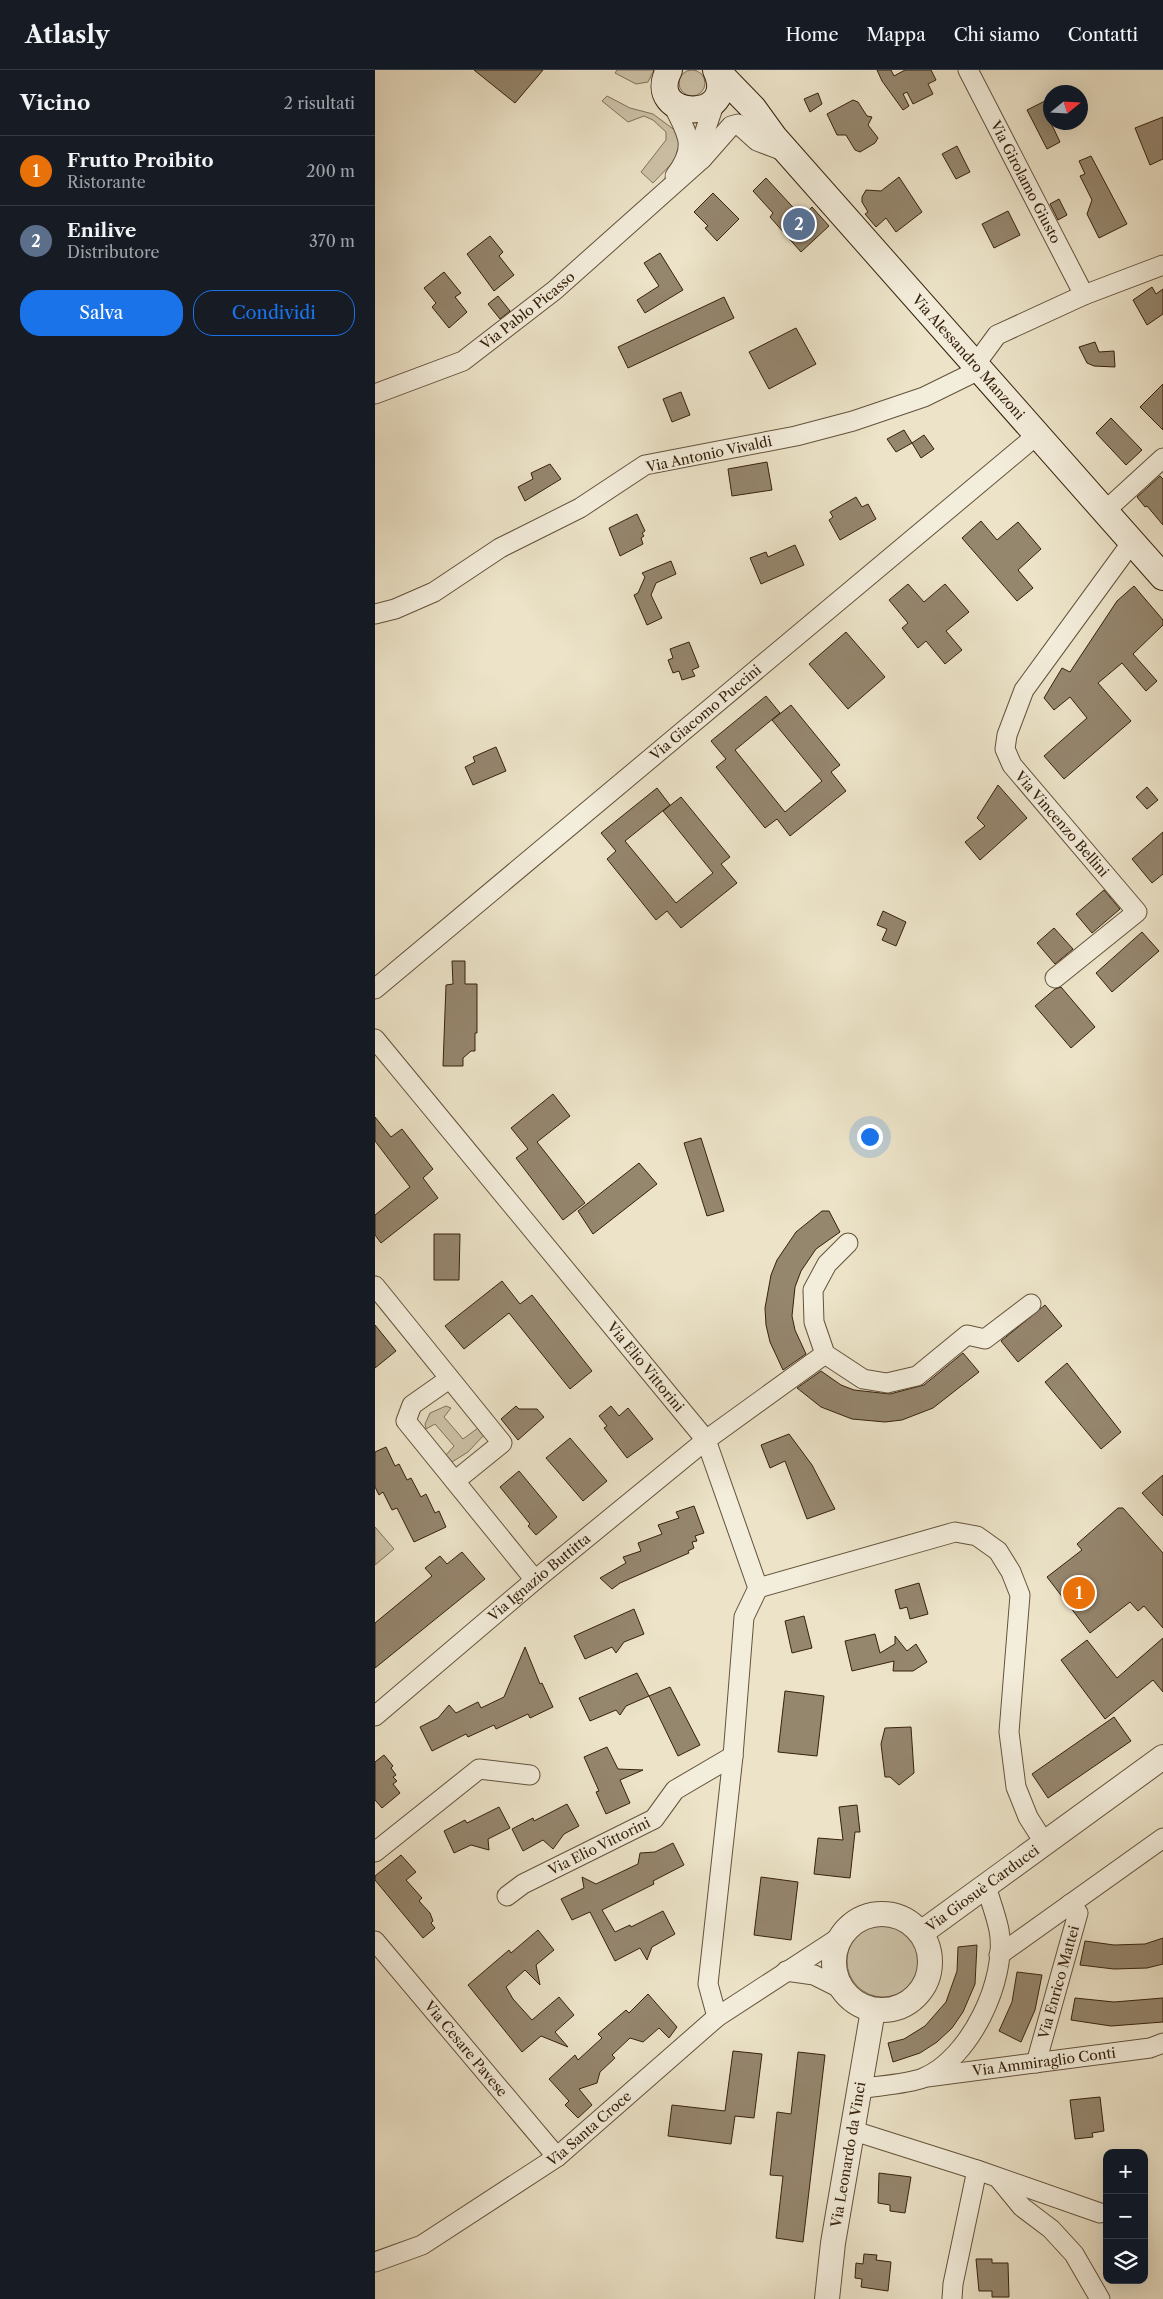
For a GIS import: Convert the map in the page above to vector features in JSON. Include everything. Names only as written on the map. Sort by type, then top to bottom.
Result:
[{"type":"main road","points":[[667,80],[687,110],[713,91]]},
{"type":"main road","name":"Via Alessandro Manzoni","points":[[713,91],[726,108],[741,112],[780,144]]},
{"type":"main road","name":"Via Alessandro Manzoni","points":[[713,91],[753,108],[780,144],[1163,577]]},
{"type":"street","name":"Via Girolamo Giusto","points":[[968,70],[1084,295]]},
{"type":"street","name":"Via Pablo Picasso","points":[[661,194],[686,160],[690,147],[667,80]]},
{"type":"street","points":[[702,159],[704,134],[713,91]]},
{"type":"street","name":"Via Pablo Picasso","points":[[375,394],[463,362],[555,290],[702,159],[731,126],[738,124],[757,141],[780,144]]},
{"type":"street","points":[[977,368],[997,335],[1084,295],[1163,265]]},
{"type":"street","name":"Via Antonio Vivaldi","points":[[375,614],[395,610],[434,592],[500,548],[579,508],[645,465],[795,436],[853,421],[924,397],[977,368]]},
{"type":"street","name":"Via Giacomo Puccini","points":[[375,989],[1037,435]]},
{"type":"street","points":[[1105,511],[1163,458]]},
{"type":"street","name":"Via Vincenzo Bellini","points":[[1055,978],[1137,912],[1012,766],[1005,749],[1007,735],[1024,690],[1132,542]]},
{"type":"street","name":"Via Elio Vittorini","points":[[375,1040],[706,1440],[758,1588]]},
{"type":"street","points":[[848,1243],[827,1264],[813,1290],[814,1322],[825,1354],[863,1379],[887,1383],[917,1376],[967,1335],[985,1339],[1031,1304]]},
{"type":"street","points":[[375,1286],[502,1443],[455,1481]]},
{"type":"street","name":"Via Ignazio Buttitta","points":[[375,1716],[535,1580],[706,1440],[825,1354]]},
{"type":"street","points":[[449,1379],[412,1405],[405,1421],[535,1580]]},
{"type":"street","points":[[717,2017],[708,1984],[733,1756],[745,1617],[758,1588],[955,1532],[977,1536],[998,1552],[1011,1572],[1020,1594],[1009,1732],[1016,1787],[1028,1817],[1045,1844]]},
{"type":"street","name":"Via Elio Vittorini","points":[[507,1896],[523,1884],[655,1819],[675,1790],[733,1756]]},
{"type":"street","name":"Via Giosuè Carducci","points":[[921,1932],[1163,1757]]},
{"type":"street","points":[[375,1852],[479,1769],[530,1775]]},
{"type":"street","points":[[999,1955],[1163,1838]]},
{"type":"street","name":"Via Ammiraglio Conti","points":[[923,2078],[958,2054],[982,2016],[998,1972],[999,1931],[986,1886]]},
{"type":"street","name":"Via Enrico Mattei","points":[[1036,2063],[1078,1913],[1070,1904]]},
{"type":"street","points":[[877,1913],[893,1915],[909,1921],[921,1932],[928,1947],[930,1964],[927,1980],[918,1994],[905,2005],[889,2010],[873,2010],[850,1999],[836,1977],[833,1963],[840,1937],[849,1926],[861,1918],[877,1913]]},
{"type":"street","name":"Via Santa Croce","points":[[375,2262],[421,2245],[557,2158],[717,2017],[840,1937]]},
{"type":"street","name":"Via Cesare Pavese","points":[[375,1941],[557,2158]]},
{"type":"street","points":[[787,1971],[814,1975],[842,1989]]},
{"type":"street","name":"Via Leonardo da Vinci","points":[[827,2299],[833,2243],[873,2010]]},
{"type":"street","name":"Via Ammiraglio Conti","points":[[859,2089],[923,2078],[1150,2048],[1163,2043]]},
{"type":"street","points":[[851,2130],[977,2170],[1100,2213]]},
{"type":"street","points":[[952,2299],[953,2284],[977,2170]]},
{"type":"street","points":[[998,2178],[1023,2207],[1051,2229],[1075,2254],[1100,2299]]},
{"type":"shaded area","points":[[617,70],[654,70],[648,82],[636,84],[615,73]]},
{"type":"shaded area","points":[[692,70],[701,74],[705,83],[701,92],[692,96],[683,92],[679,83],[683,74]]},
{"type":"shaded area","points":[[607,96],[630,108],[653,114],[676,131],[680,139],[677,158],[653,183],[641,172],[666,140],[666,132],[653,120],[644,116],[628,122],[602,101]]},
{"type":"shaded area","points":[[446,1406],[451,1408],[444,1417],[463,1439],[478,1428],[484,1435],[468,1452],[452,1462],[446,1455],[454,1446],[435,1424],[426,1429],[425,1424],[430,1413]]},
{"type":"shaded area","points":[[375,1527],[394,1549],[375,1565]]},
{"type":"shaded area","points":[[883,1925],[903,1931],[913,1941],[919,1961],[913,1981],[903,1991],[883,1997],[863,1991],[853,1981],[847,1961],[853,1941],[863,1931]]},
{"type":"building","points":[[474,70],[543,70],[515,103]]},
{"type":"building","points":[[877,70],[891,70],[894,76],[905,70],[931,70],[936,80],[928,84],[933,94],[913,104],[907,92],[903,94],[909,106],[903,110],[882,81]]},
{"type":"building","points":[[818,93],[822,104],[810,112],[804,99]]},
{"type":"building","points":[[853,100],[858,102],[867,116],[872,117],[868,125],[878,138],[875,143],[860,152],[855,150],[846,135],[837,135],[827,114]]},
{"type":"building","points":[[1043,102],[1043,130],[1054,130],[1060,142],[1047,149],[1027,110]]},
{"type":"building","points":[[1163,117],[1163,159],[1150,165],[1135,128]]},
{"type":"building","points":[[957,146],[970,172],[956,179],[942,154]]},
{"type":"building","points":[[1091,156],[1127,224],[1099,238],[1087,214],[1092,200],[1080,176],[1085,174],[1079,161]]},
{"type":"building","points":[[899,177],[922,212],[896,232],[886,218],[876,227],[865,214],[868,212],[862,202],[862,197],[866,190],[881,191]]},
{"type":"building","points":[[766,178],[802,217],[812,207],[829,226],[801,252],[770,217],[773,213],[753,191]]},
{"type":"building","points":[[713,193],[739,219],[717,241],[705,228],[708,226],[694,212]]},
{"type":"building","points":[[1059,199],[1067,215],[1058,220],[1050,204]]},
{"type":"building","points":[[1008,211],[1020,235],[994,248],[982,224]]},
{"type":"building","points":[[490,236],[503,252],[499,256],[514,275],[494,291],[467,254]]},
{"type":"building","points":[[660,253],[683,290],[645,313],[637,300],[659,286],[644,263]]},
{"type":"building","points":[[444,272],[461,293],[455,297],[467,312],[449,328],[432,307],[436,303],[424,288]]},
{"type":"building","points":[[1152,287],[1156,294],[1163,289],[1163,314],[1147,325],[1133,300]]},
{"type":"building","points":[[498,296],[510,311],[500,319],[488,304]]},
{"type":"building","points":[[724,297],[734,318],[628,368],[618,347]]},
{"type":"building","points":[[796,328],[816,364],[769,389],[749,352]]},
{"type":"building","points":[[1095,342],[1099,352],[1114,351],[1115,367],[1094,366],[1087,363],[1079,347]]},
{"type":"building","points":[[1163,384],[1163,430],[1140,407]]},
{"type":"building","points":[[681,392],[690,415],[672,422],[663,399]]},
{"type":"building","points":[[1111,418],[1142,450],[1126,465],[1096,433]]},
{"type":"building","points":[[904,430],[912,443],[896,452],[887,439]]},
{"type":"building","points":[[924,435],[934,449],[921,458],[912,443]]},
{"type":"building","points":[[767,462],[772,490],[732,496],[728,469]]},
{"type":"building","points":[[550,464],[561,479],[525,501],[518,487],[533,479],[531,473]]},
{"type":"building","points":[[1160,476],[1163,479],[1163,525],[1137,497]]},
{"type":"building","points":[[856,497],[862,507],[868,504],[876,519],[840,540],[829,520],[833,517],[830,512]]},
{"type":"building","points":[[637,514],[645,531],[642,533],[644,536],[641,538],[643,544],[620,556],[609,528]]},
{"type":"building","points":[[981,521],[997,540],[1018,522],[1041,549],[1018,570],[1033,588],[1017,601],[962,538]]},
{"type":"building","points":[[795,545],[804,565],[761,584],[750,558],[766,552],[768,557]]},
{"type":"building","points":[[671,561],[676,574],[656,583],[651,595],[662,618],[647,625],[634,595],[638,593],[645,577],[642,573]]},
{"type":"building","points":[[908,584],[924,602],[945,584],[969,612],[946,631],[962,650],[945,664],[926,641],[918,648],[902,628],[908,623],[889,600]]},
{"type":"building","points":[[1134,586],[1163,620],[1163,625],[1133,654],[1157,681],[1146,691],[1122,663],[1098,683],[1131,721],[1064,779],[1044,756],[1087,718],[1070,697],[1054,710],[1044,698],[1062,668],[1070,672],[1117,601]]},
{"type":"building","points":[[846,632],[885,677],[848,709],[809,664]]},
{"type":"building","points":[[689,642],[699,667],[692,670],[695,676],[682,680],[679,671],[673,673],[668,660],[673,658],[670,649]]},
{"type":"building","points":[[766,696],[780,713],[735,750],[785,812],[822,781],[772,720],[791,705],[840,765],[831,772],[846,791],[790,836],[777,819],[765,828],[716,767],[726,759],[711,741]]},
{"type":"building","points":[[496,747],[506,771],[473,785],[465,767],[475,762],[473,757]]},
{"type":"building","points":[[998,785],[1027,818],[980,860],[965,842],[985,826],[977,818]]},
{"type":"building","points":[[1147,787],[1158,800],[1147,809],[1136,797]]},
{"type":"building","points":[[657,788],[670,805],[625,841],[676,903],[713,873],[663,811],[681,797],[730,857],[721,864],[737,883],[681,928],[667,911],[656,920],[607,859],[616,851],[601,833]]},
{"type":"building","points":[[1163,832],[1163,874],[1152,883],[1132,859]]},
{"type":"building","points":[[1104,890],[1120,909],[1092,933],[1076,914]]},
{"type":"building","points":[[883,911],[906,922],[896,946],[882,940],[887,929],[877,925]]},
{"type":"building","points":[[1054,928],[1073,949],[1055,964],[1037,943]]},
{"type":"building","points":[[1142,932],[1159,951],[1112,992],[1096,973]]},
{"type":"building","points":[[452,961],[465,961],[465,984],[477,984],[475,1051],[471,1051],[463,1058],[463,1066],[443,1066],[446,985],[453,984]]},
{"type":"building","points":[[1061,987],[1095,1027],[1071,1048],[1035,1006],[1055,989]]},
{"type":"building","points":[[553,1094],[570,1116],[537,1142],[585,1203],[563,1220],[516,1158],[528,1149],[511,1128]]},
{"type":"building","points":[[375,1117],[391,1137],[402,1129],[433,1169],[423,1178],[438,1198],[381,1243],[375,1235],[375,1215],[410,1187],[375,1141]]},
{"type":"building","points":[[701,1138],[724,1211],[707,1216],[684,1143]]},
{"type":"building","points":[[639,1163],[657,1184],[593,1234],[578,1211]]},
{"type":"building","points":[[822,1211],[829,1211],[840,1232],[816,1249],[801,1271],[795,1287],[792,1316],[795,1330],[806,1354],[783,1370],[770,1342],[766,1325],[765,1308],[771,1275],[777,1260],[796,1232]]},
{"type":"building","points":[[434,1234],[460,1234],[459,1280],[434,1280]]},
{"type":"building","points":[[502,1281],[520,1304],[532,1295],[592,1371],[570,1389],[509,1313],[464,1349],[445,1326]]},
{"type":"building","points":[[1045,1305],[1062,1326],[1018,1362],[1001,1341]]},
{"type":"building","points":[[375,1325],[396,1351],[375,1368]]},
{"type":"building","points":[[963,1353],[979,1372],[933,1408],[902,1420],[885,1422],[852,1419],[821,1407],[797,1388],[821,1371],[841,1385],[854,1390],[890,1394],[924,1385]]},
{"type":"building","points":[[1067,1363],[1121,1432],[1101,1449],[1045,1382]]},
{"type":"building","points":[[516,1406],[519,1409],[537,1409],[544,1417],[518,1440],[501,1419]]},
{"type":"building","points":[[611,1406],[619,1416],[628,1408],[653,1439],[627,1458],[604,1428],[607,1426],[599,1416]]},
{"type":"building","points":[[789,1434],[812,1465],[835,1509],[807,1519],[785,1461],[770,1468],[761,1445]]},
{"type":"building","points":[[570,1438],[607,1481],[583,1501],[546,1458]]},
{"type":"building","points":[[386,1447],[395,1466],[399,1464],[407,1480],[411,1478],[421,1497],[426,1494],[435,1513],[439,1511],[446,1527],[414,1542],[397,1508],[392,1510],[383,1492],[379,1495],[375,1487],[375,1452]]},
{"type":"building","points":[[519,1471],[557,1517],[536,1535],[528,1526],[530,1524],[500,1487]]},
{"type":"building","points":[[1163,1475],[1163,1516],[1142,1493]]},
{"type":"building","points":[[694,1506],[704,1533],[695,1536],[697,1541],[692,1542],[694,1548],[688,1551],[689,1553],[620,1583],[612,1589],[600,1578],[626,1563],[623,1557],[641,1551],[638,1543],[662,1534],[658,1525],[679,1518],[676,1512]]},
{"type":"building","points":[[1118,1508],[1123,1508],[1163,1553],[1163,1628],[1144,1606],[1138,1611],[1130,1602],[1090,1633],[1047,1577],[1082,1550],[1077,1544]]},
{"type":"building","points":[[462,1552],[485,1579],[375,1668],[375,1623],[432,1576],[425,1568],[440,1556],[447,1564]]},
{"type":"building","points":[[919,1583],[928,1614],[910,1619],[907,1607],[900,1609],[895,1590]]},
{"type":"building","points":[[634,1609],[644,1634],[624,1642],[616,1653],[612,1647],[585,1659],[574,1636]]},
{"type":"building","points":[[804,1616],[812,1648],[792,1653],[785,1621]]},
{"type":"building","points":[[875,1634],[880,1653],[895,1644],[895,1636],[907,1651],[916,1644],[927,1662],[913,1671],[893,1671],[894,1661],[852,1671],[845,1641]]},
{"type":"building","points":[[1163,1638],[1163,1692],[1153,1680],[1105,1719],[1061,1660],[1087,1640],[1117,1678]]},
{"type":"building","points":[[525,1647],[540,1684],[542,1683],[553,1707],[530,1718],[528,1714],[496,1729],[494,1725],[468,1737],[466,1734],[432,1751],[420,1727],[438,1718],[449,1705],[456,1713],[478,1702],[481,1708],[504,1697]]},
{"type":"building","points":[[637,1673],[649,1696],[626,1706],[620,1715],[616,1710],[590,1721],[579,1698]]},
{"type":"building","points":[[670,1687],[700,1745],[678,1756],[649,1696]]},
{"type":"building","points":[[785,1691],[824,1696],[817,1756],[778,1752]]},
{"type":"building","points":[[1114,1717],[1131,1741],[1048,1798],[1032,1774]]},
{"type":"building","points":[[911,1727],[914,1773],[899,1785],[890,1777],[885,1777],[881,1744],[885,1728]]},
{"type":"building","points":[[607,1747],[618,1769],[643,1770],[620,1780],[630,1803],[606,1814],[596,1792],[599,1791],[584,1757]]},
{"type":"building","points":[[384,1755],[393,1766],[391,1768],[396,1775],[393,1777],[397,1781],[393,1784],[400,1793],[382,1808],[375,1800],[375,1762]]},
{"type":"building","points":[[567,1804],[579,1826],[564,1834],[553,1849],[543,1840],[523,1851],[512,1829],[533,1818],[534,1821]]},
{"type":"building","points":[[857,1805],[860,1832],[855,1832],[850,1878],[814,1874],[818,1838],[843,1840],[839,1807]]},
{"type":"building","points":[[499,1807],[510,1828],[488,1839],[489,1850],[471,1845],[454,1853],[444,1831],[465,1820],[467,1823]]},
{"type":"building","points":[[673,1843],[684,1865],[653,1881],[654,1884],[602,1910],[615,1932],[630,1925],[631,1927],[663,1911],[675,1934],[652,1947],[647,1960],[640,1948],[615,1961],[590,1912],[572,1920],[561,1899],[584,1888],[582,1877],[596,1884],[638,1864],[640,1853],[655,1852]]},
{"type":"building","points":[[401,1855],[416,1872],[406,1880],[422,1898],[419,1901],[430,1913],[433,1921],[431,1923],[435,1928],[423,1938],[375,1880],[375,1876]]},
{"type":"building","points":[[761,1877],[798,1882],[791,1940],[754,1935]]},
{"type":"building","points":[[538,1930],[554,1950],[536,1965],[540,1985],[525,1970],[506,1987],[513,1999],[532,2020],[559,1997],[574,2015],[555,2032],[568,2047],[541,2036],[522,2052],[468,1985],[509,1950],[511,1953]]},
{"type":"building","points":[[1163,1938],[1163,1964],[1147,1968],[1114,1969],[1080,1965],[1085,1941],[1114,1945],[1145,1944]]},
{"type":"building","points":[[977,1945],[975,1984],[963,2012],[952,2028],[937,2042],[920,2053],[893,2062],[888,2043],[904,2039],[925,2026],[946,2002],[957,1971],[958,1947]]},
{"type":"building","points":[[1017,1972],[1042,1975],[1035,2010],[1021,2042],[999,2031],[1012,2002]]},
{"type":"building","points":[[648,1994],[677,2027],[669,2038],[659,2028],[643,2042],[630,2038],[612,2055],[615,2058],[600,2072],[597,2083],[579,2089],[592,2105],[578,2118],[565,2105],[569,2101],[549,2079],[575,2055],[578,2060],[602,2038],[598,2034],[626,2010],[629,2013]]},
{"type":"building","points":[[1075,1998],[1114,2002],[1163,1998],[1163,2022],[1111,2026],[1071,2020]]},
{"type":"building","points":[[733,2051],[762,2054],[754,2118],[735,2116],[731,2144],[668,2136],[672,2105],[725,2111]]},
{"type":"building","points":[[798,2052],[825,2055],[803,2242],[776,2238],[783,2176],[770,2175],[777,2112],[791,2114]]},
{"type":"building","points":[[1100,2097],[1104,2131],[1092,2133],[1093,2137],[1075,2139],[1070,2100]]},
{"type":"building","points":[[879,2173],[911,2177],[905,2213],[890,2211],[890,2205],[878,2203]]},
{"type":"building","points":[[864,2254],[877,2255],[876,2260],[891,2262],[888,2291],[861,2287],[862,2279],[855,2278],[856,2263],[863,2264]]},
{"type":"building","points":[[976,2259],[992,2259],[992,2263],[1008,2263],[1009,2297],[992,2297],[992,2291],[979,2291]]},
{"type":"place","name":"Enilive","points":[[799,224]]},
{"type":"place","name":"Frutto Proibito","points":[[1079,1593]]}]
